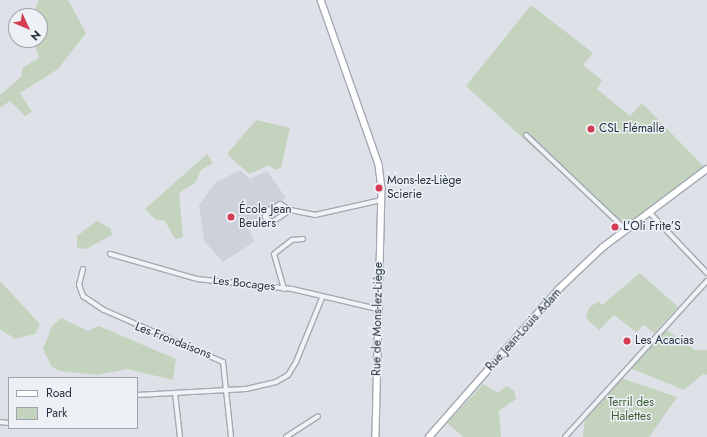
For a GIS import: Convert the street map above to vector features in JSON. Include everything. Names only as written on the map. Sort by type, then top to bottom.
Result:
[{"type":"street","name":"Rue de Mons-lez-Liège","points":[[321,0],[370,132],[379,165],[381,200],[376,437]]},
{"type":"street","points":[[526,135],[626,230]]},
{"type":"street","name":"Rue Jean-Louis Adam","points":[[429,437],[559,290],[626,230],[707,169]]},
{"type":"street","points":[[290,210],[272,222],[265,217],[278,204],[290,210],[315,214],[381,200]]},
{"type":"street","points":[[649,212],[707,273]]},
{"type":"street","points":[[284,289],[274,254],[292,240],[303,239]]},
{"type":"street","name":"Les Bocages","points":[[110,254],[197,279],[284,289],[378,309]]},
{"type":"street","name":"Les Frondaisons","points":[[83,269],[80,285],[83,296],[131,325],[223,362],[228,390],[231,437]]},
{"type":"street","points":[[565,437],[707,281]]},
{"type":"street","points":[[138,396],[228,390],[276,382],[288,375],[322,298]]},
{"type":"street","points":[[175,393],[180,437]]},
{"type":"street","points":[[286,437],[318,416]]},
{"type":"shaded area","name":"École Jean Beulers","points":[[240,170],[250,179],[267,171],[286,198],[267,208],[262,220],[249,229],[254,242],[223,262],[204,241],[199,205],[215,183]]},
{"type":"green space","points":[[39,0],[68,0],[86,33],[58,69],[20,93],[32,112],[25,116],[10,101],[0,108],[0,95],[22,76],[22,68],[39,58],[36,48],[48,48],[48,8],[36,8]]},
{"type":"green space","name":"CSL Flémalle","points":[[531,5],[593,53],[583,65],[602,80],[597,89],[630,116],[642,103],[705,168],[622,229],[466,86]]},
{"type":"green space","points":[[256,120],[290,128],[281,168],[275,170],[269,165],[249,174],[227,154]]},
{"type":"green space","points":[[207,154],[213,163],[201,170],[195,183],[179,193],[183,237],[175,239],[165,221],[155,219],[145,209]]},
{"type":"green space","points":[[97,221],[110,228],[112,235],[86,249],[77,248],[77,236]]},
{"type":"green space","points":[[640,273],[678,307],[654,333],[644,325],[636,332],[614,315],[599,330],[586,318],[589,308],[598,301],[602,305]]},
{"type":"green space","points":[[0,281],[40,324],[35,334],[15,339],[0,329]]},
{"type":"green space","points":[[61,318],[88,331],[99,326],[176,359],[173,380],[127,369],[97,375],[59,371],[51,366],[43,349],[52,326]]},
{"type":"green space","name":"Terril des Halettes","points":[[665,329],[695,350],[707,350],[707,375],[703,374],[684,390],[630,368]]},
{"type":"green space","name":"Terril des Halettes","points":[[621,378],[677,397],[649,437],[583,437],[585,418]]},
{"type":"green space","points":[[483,384],[498,393],[506,386],[514,391],[516,399],[499,411],[501,437],[463,437],[447,423]]},
{"type":"place","name":"CSL Flémalle","points":[[591,129]]},
{"type":"place","name":"Mons-lez-Liège Scierie","points":[[379,188]]},
{"type":"place","name":"École Jean Beulers","points":[[231,217]]},
{"type":"place","name":"L’Oli Frite’S","points":[[615,227]]},
{"type":"place","name":"Les Acacias","points":[[627,341]]}]
